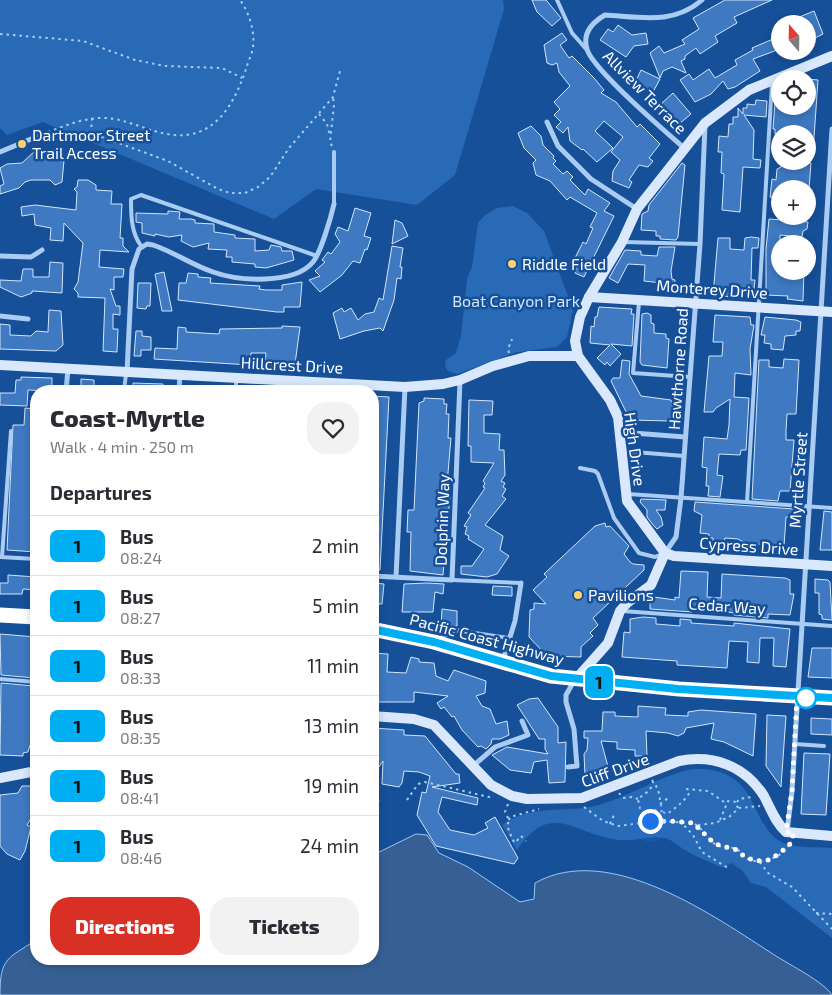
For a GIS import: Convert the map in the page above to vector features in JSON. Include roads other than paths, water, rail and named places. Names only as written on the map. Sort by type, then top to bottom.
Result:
[{"type":"highway","points":[[0,616],[30,617]]},
{"type":"highway","name":"Pacific Coast Highway","points":[[379,630],[434,642],[551,676],[797,697],[832,698]]},
{"type":"street","name":"Allview Terrace","points":[[684,148],[600,69],[587,50],[589,28],[605,15],[677,16],[692,9],[702,0]]},
{"type":"street","points":[[798,70],[832,56]]},
{"type":"street","points":[[578,356],[576,331],[589,297],[622,242],[637,209],[705,123],[749,90],[771,81]]},
{"type":"street","points":[[547,122],[558,146],[591,179],[637,209]]},
{"type":"street","name":"Hawthorne Road","points":[[665,553],[676,537],[681,498],[700,244],[705,123]]},
{"type":"street","name":"Myrtle Street","points":[[790,833],[809,506],[827,312],[832,129]]},
{"type":"street","points":[[0,152],[43,134]]},
{"type":"street","points":[[127,372],[132,270],[136,255],[142,247],[147,244],[158,247],[222,275],[275,278],[293,274],[310,265],[316,256],[334,204]]},
{"type":"street","points":[[0,256],[31,257],[42,250]]},
{"type":"street","name":"Monterey Drive","points":[[589,297],[827,312]]},
{"type":"street","points":[[0,316],[28,319]]},
{"type":"street","name":"Hillcrest Drive","points":[[379,387],[443,384],[460,380],[513,359],[546,354],[578,356]]},
{"type":"street","name":"High Drive","points":[[578,356],[614,408],[620,432],[625,494],[632,510],[665,553]]},
{"type":"street","name":"Hillcrest Drive","points":[[0,365],[293,380],[335,385]]},
{"type":"street","points":[[67,385],[68,369]]},
{"type":"street","points":[[179,385],[180,374]]},
{"type":"street","points":[[293,380],[293,385]]},
{"type":"street","name":"Dolphin Way","points":[[379,576],[452,580],[460,380]]},
{"type":"street","points":[[396,577],[405,387]]},
{"type":"street","points":[[620,432],[686,437]]},
{"type":"street","points":[[568,767],[577,766],[575,735],[566,697],[576,679],[608,643],[620,611],[627,603],[651,585],[657,576],[665,553]]},
{"type":"street","name":"Cypress Drive","points":[[665,553],[674,556],[832,566]]},
{"type":"street","points":[[503,662],[508,638],[515,621],[521,583]]},
{"type":"street","name":"Cliff Drive","points":[[379,716],[414,719],[434,726],[472,766],[500,791],[527,799],[576,803],[589,796],[679,761],[694,758],[718,761],[729,765],[748,777],[764,797],[775,819],[790,833]]},
{"type":"street","points":[[472,766],[495,747],[528,735],[522,721]]},
{"type":"street","points":[[0,778],[30,772]]},
{"type":"street","points":[[790,833],[832,836]]},
{"type":"lane","points":[[557,0],[572,33],[587,50]]},
{"type":"lane","points":[[747,502],[771,97]]},
{"type":"lane","points":[[334,152],[334,204]]},
{"type":"lane","points":[[142,247],[137,241],[131,219],[131,199],[141,195],[316,256]]},
{"type":"lane","points":[[622,242],[700,244]]},
{"type":"lane","points":[[639,300],[633,373],[690,377]]},
{"type":"lane","points":[[125,385],[127,372]]},
{"type":"lane","points":[[236,377],[236,385]]},
{"type":"lane","points":[[11,431],[1,557],[30,559]]},
{"type":"lane","points":[[622,452],[684,456]]},
{"type":"lane","points":[[580,468],[598,474],[614,518],[639,553],[655,557],[665,553]]},
{"type":"lane","points":[[625,494],[832,508]]},
{"type":"lane","points":[[452,580],[521,583]]},
{"type":"lane","name":"Cedar Way","points":[[620,611],[832,626]]},
{"type":"lane","points":[[434,642],[455,630],[508,638]]},
{"type":"lane","points":[[0,680],[30,682]]},
{"type":"lane","points":[[795,744],[824,746]]},
{"type":"place","name":"Dartmoor Street Trail Access","points":[[22,144]]},
{"type":"place","name":"Riddle Field","points":[[512,264]]},
{"type":"place","name":"Pavilions","points":[[578,595]]},
{"type":"park label","name":"Boat Canyon Park","points":[[516,301]]}]
